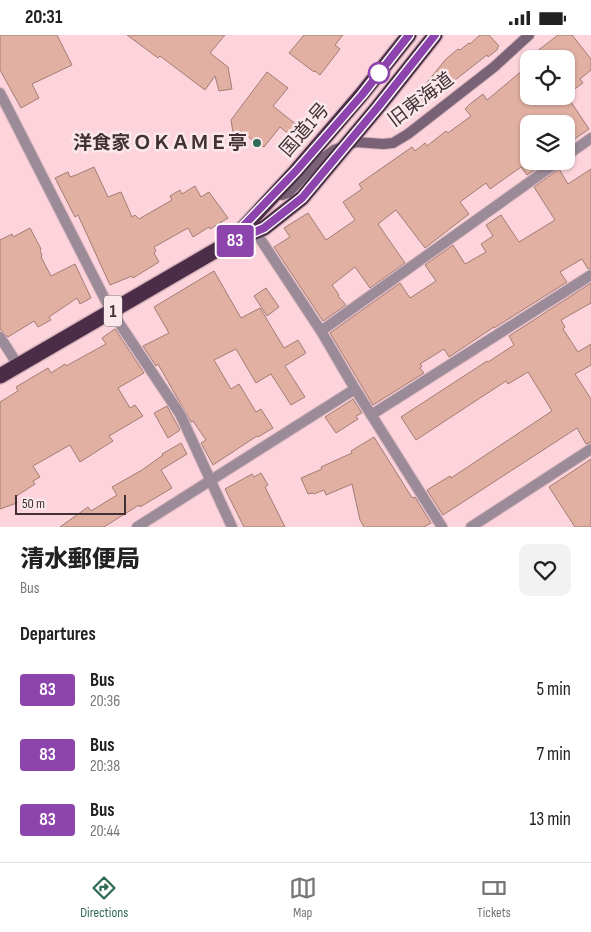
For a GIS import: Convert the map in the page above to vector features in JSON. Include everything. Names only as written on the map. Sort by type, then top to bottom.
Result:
[{"type":"highway","name":"国道1号","points":[[0,376],[225,245],[252,227],[276,193],[362,95],[409,35]]},
{"type":"highway","name":"国道1号","points":[[252,227],[264,228],[302,198],[347,145],[431,36]]},
{"type":"street","name":"旧東海道","points":[[276,193],[282,195],[288,193],[324,156],[347,145],[366,141],[383,145],[400,139],[494,67],[529,35]]},
{"type":"street","points":[[0,93],[5,113],[111,311],[180,414],[232,527]]},
{"type":"street","points":[[575,150],[591,138]]},
{"type":"street","points":[[321,331],[546,170]]},
{"type":"street","points":[[252,227],[321,331],[371,415],[442,527]]},
{"type":"street","points":[[371,415],[591,275]]},
{"type":"street","points":[[0,337],[18,365]]},
{"type":"street","points":[[137,527],[211,482],[355,389]]},
{"type":"street","points":[[471,527],[591,449]]},
{"type":"building","points":[[0,35],[57,35],[72,65],[32,84],[39,98],[21,108],[0,70]]},
{"type":"building","points":[[127,35],[225,35],[210,53],[228,67],[232,89],[219,91],[215,76],[205,90],[160,56],[158,58]]},
{"type":"building","points":[[304,35],[343,35],[335,45],[340,49],[320,75],[289,53]]},
{"type":"building","points":[[480,35],[489,35],[499,46],[498,49],[488,57],[487,55],[400,123],[397,119],[446,59],[458,49],[460,50],[470,44]]},
{"type":"building","points":[[558,35],[572,35],[591,59],[591,70],[580,79],[583,83],[575,89],[575,50],[539,50]]},
{"type":"building","points":[[267,72],[288,88],[273,106],[298,126],[291,136],[280,127],[264,147],[241,131],[233,132],[231,120]]},
{"type":"building","points":[[520,72],[520,105],[573,105],[589,129],[575,139],[575,115],[520,115],[520,168],[490,189],[486,183],[460,202],[469,214],[425,248],[396,210],[378,224],[405,263],[370,288],[355,267],[332,285],[346,305],[323,321],[274,247],[290,237],[284,228],[308,213],[326,240],[355,220],[343,202],[362,189],[359,184],[412,147],[415,151],[425,143],[427,146],[446,131],[448,133],[471,116],[465,109],[483,94],[487,100]]},
{"type":"building","points":[[94,167],[108,197],[121,192],[132,217],[135,215],[139,219],[172,200],[170,196],[180,190],[182,194],[195,186],[201,197],[209,192],[228,218],[193,237],[188,228],[154,247],[156,251],[154,253],[159,262],[133,278],[132,276],[110,285],[78,215],[75,217],[55,178],[68,172],[70,177]]},
{"type":"building","points":[[591,169],[591,268],[588,269],[582,259],[560,272],[567,282],[449,357],[444,349],[420,364],[422,366],[420,368],[424,373],[373,405],[330,333],[400,283],[410,298],[436,281],[425,265],[453,245],[465,264],[486,252],[481,244],[493,236],[486,225],[501,215],[519,242],[555,220],[534,187],[558,170],[560,170],[568,184]]},
{"type":"building","points":[[523,170],[534,170],[527,175]]},
{"type":"building","points":[[30,228],[41,249],[41,257],[51,276],[75,264],[91,298],[80,304],[77,298],[49,317],[51,320],[38,327],[34,321],[8,337],[0,329],[0,240],[12,234],[13,237]]},
{"type":"building","points":[[214,271],[241,318],[260,308],[284,348],[298,340],[306,353],[285,366],[305,397],[291,405],[271,374],[256,383],[236,349],[214,360],[231,389],[239,384],[256,412],[261,409],[273,428],[257,436],[213,465],[201,443],[206,440],[193,421],[191,422],[158,364],[156,366],[143,346],[169,333],[154,307]]},
{"type":"building","points":[[591,283],[591,303],[561,320],[565,327],[563,329],[578,352],[591,344],[591,365],[575,374],[591,399],[591,442],[586,444],[577,428],[443,515],[427,490],[450,476],[451,478],[552,411],[528,372],[508,384],[506,381],[416,440],[401,417],[514,345],[509,336]]},
{"type":"building","points":[[266,288],[279,307],[267,316],[254,296]]},
{"type":"building","points":[[115,329],[144,373],[118,388],[130,408],[135,405],[143,416],[109,436],[113,441],[80,462],[70,445],[33,466],[40,477],[33,481],[35,484],[15,497],[17,503],[0,509],[0,402],[18,391],[16,387],[48,368],[51,373],[106,344],[102,338]]},
{"type":"building","points":[[353,399],[362,413],[356,416],[358,419],[336,433],[325,417]]},
{"type":"building","points":[[167,406],[180,430],[168,438],[154,413]]},
{"type":"building","points":[[374,437],[411,496],[415,497],[431,523],[424,527],[364,527],[360,520],[352,484],[326,495],[324,490],[308,494],[301,478],[352,453],[351,451]]},
{"type":"building","points":[[181,443],[187,454],[161,470],[172,488],[140,507],[139,505],[104,527],[60,527],[88,507],[91,511],[117,495],[112,487],[142,470],[162,454]]},
{"type":"building","points":[[591,459],[591,527],[575,527],[549,487]]},
{"type":"building","points":[[261,473],[268,485],[265,487],[285,527],[244,527],[225,489],[252,474],[254,477]]},
{"type":"bus line","name":"83","points":[[409,35],[362,95],[296,171],[236,236],[225,245],[264,228],[302,198],[435,35]]},
{"type":"place","name":"洋食家 ＯＫＡＭＥ亭","points":[[257,143]]}]
